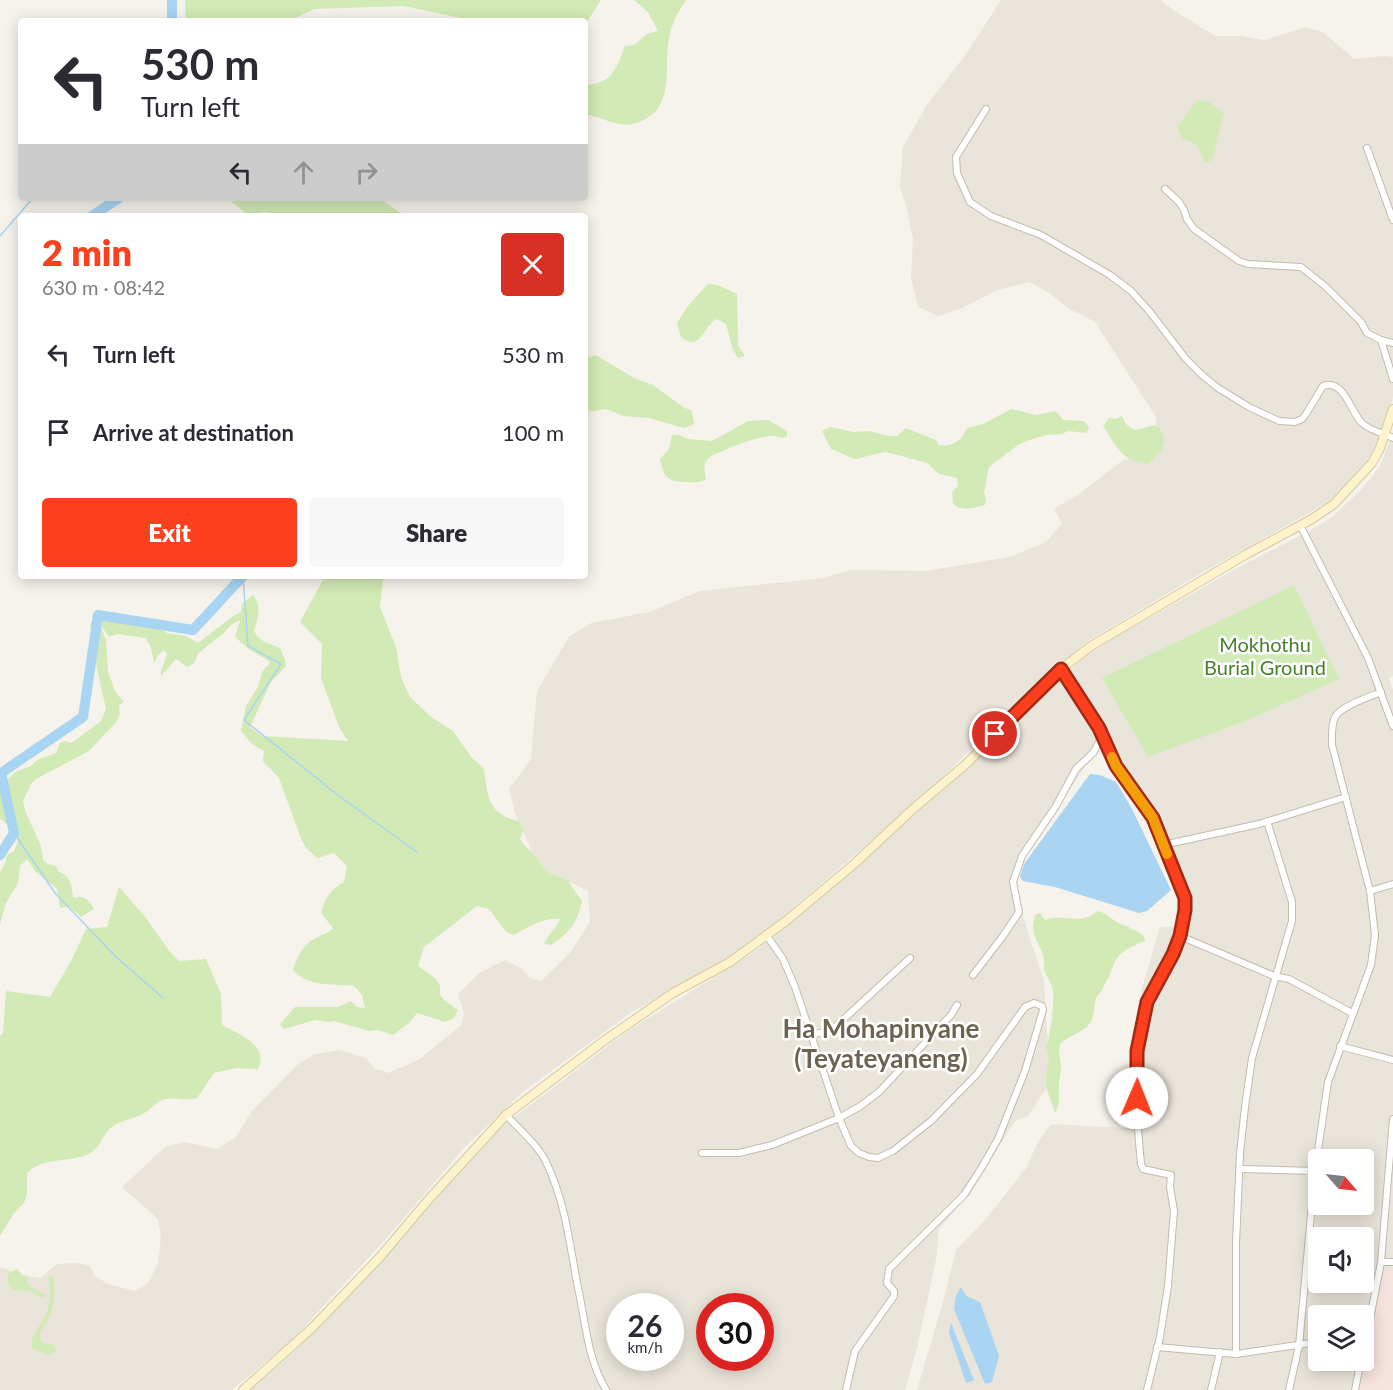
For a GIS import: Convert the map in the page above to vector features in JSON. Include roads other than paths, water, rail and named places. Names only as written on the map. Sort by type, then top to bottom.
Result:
[{"type":"main road","points":[[243,1390],[312,1328],[380,1257],[429,1199],[506,1115],[605,1040],[660,1002],[730,962],[767,936],[854,864],[913,808],[965,765],[1061,669],[1091,646],[1334,504],[1372,463],[1389,436],[1393,409]]},
{"type":"street","points":[[986,109],[956,157],[957,173],[970,202],[991,216],[1041,235],[1110,275],[1131,291],[1186,359],[1202,375],[1249,407],[1278,421],[1295,422],[1302,419],[1323,386],[1328,385],[1336,387],[1346,397],[1360,422],[1366,427],[1389,436]]},
{"type":"street","points":[[1367,148],[1393,220]]},
{"type":"street","points":[[1165,189],[1179,202],[1194,229],[1239,261],[1248,264],[1301,267],[1326,287],[1361,322],[1367,333],[1393,343]]},
{"type":"street","points":[[1381,340],[1393,379]]},
{"type":"street","points":[[1300,525],[1364,648],[1393,726]]},
{"type":"street","points":[[1061,669],[1095,722],[1116,766],[1153,818],[1185,898],[1180,936],[1147,1002],[1137,1051],[1141,1164],[1143,1168],[1172,1175],[1170,1187],[1174,1211],[1167,1286],[1148,1390]]},
{"type":"street","points":[[1318,1149],[1328,1082],[1371,965],[1375,935],[1370,891],[1332,745],[1334,719],[1338,713],[1381,692]]},
{"type":"street","points":[[973,975],[1019,912],[1013,882],[1022,856],[1056,806],[1076,769],[1093,753],[1102,737]]},
{"type":"street","points":[[1163,845],[1267,821],[1346,796]]},
{"type":"street","points":[[1236,1354],[1236,1243],[1240,1169],[1252,1058],[1274,976],[1292,921],[1292,902],[1267,821]]},
{"type":"street","points":[[1370,891],[1393,884]]},
{"type":"street","points":[[767,936],[783,959],[850,1146],[859,1153],[878,1158],[893,1151],[931,1121],[977,1074],[1025,1007],[1034,1003],[1042,1006],[1042,1016],[1028,1062],[998,1139],[964,1195],[889,1269],[886,1278],[894,1291],[894,1296],[855,1351],[846,1390]]},
{"type":"street","points":[[1180,936],[1274,976],[1288,979],[1352,1013]]},
{"type":"street","points":[[811,1035],[831,1030],[910,958]]},
{"type":"street","points":[[702,1154],[739,1153],[772,1145],[839,1118],[859,1107],[879,1092],[951,1015],[957,1005]]},
{"type":"street","points":[[1340,1046],[1393,1060]]},
{"type":"street","points":[[506,1115],[546,1162],[558,1192],[568,1224],[584,1330],[594,1365],[606,1390]]},
{"type":"street","points":[[1371,1305],[1381,1262],[1393,1119]]},
{"type":"street","points":[[1240,1169],[1308,1171]]},
{"type":"street","points":[[1289,1390],[1299,1346],[1311,1215]]},
{"type":"street","points":[[1381,1262],[1393,1262]]},
{"type":"street","points":[[1157,1347],[1236,1354],[1308,1344]]},
{"type":"street","points":[[1211,1390],[1220,1352]]},
{"type":"street","points":[[1354,1390],[1358,1371]]},
{"type":"water","points":[[1090,774],[1100,775],[1116,782],[1131,807],[1171,890],[1147,911],[1139,913],[1055,887],[1023,881],[1020,877],[1024,864]]},
{"type":"water","points":[[961,1287],[966,1296],[980,1302],[999,1356],[992,1382],[985,1384],[954,1309],[956,1296]]},
{"type":"water","points":[[951,1323],[974,1380],[966,1383],[949,1333]]},
{"type":"waterway","points":[[172,0],[172,18]]},
{"type":"waterway","points":[[20,213],[30,201]]},
{"type":"waterway","points":[[96,213],[114,201]]},
{"type":"waterway","points":[[0,236],[18,215]]},
{"type":"waterway","points":[[0,855],[14,833],[1,773],[83,717],[98,615],[193,630],[240,579]]},
{"type":"waterway","points":[[243,579],[248,646],[281,664],[244,720],[339,796],[417,852]]},
{"type":"waterway","points":[[14,833],[55,893],[115,956],[163,998]]},
{"type":"district","name":"Ha Mohapinyane (Teyateyaneng)","points":[[881,1044]]},
{"type":"park label","name":"Mokhothu Burial Ground","points":[[1265,656]]}]
